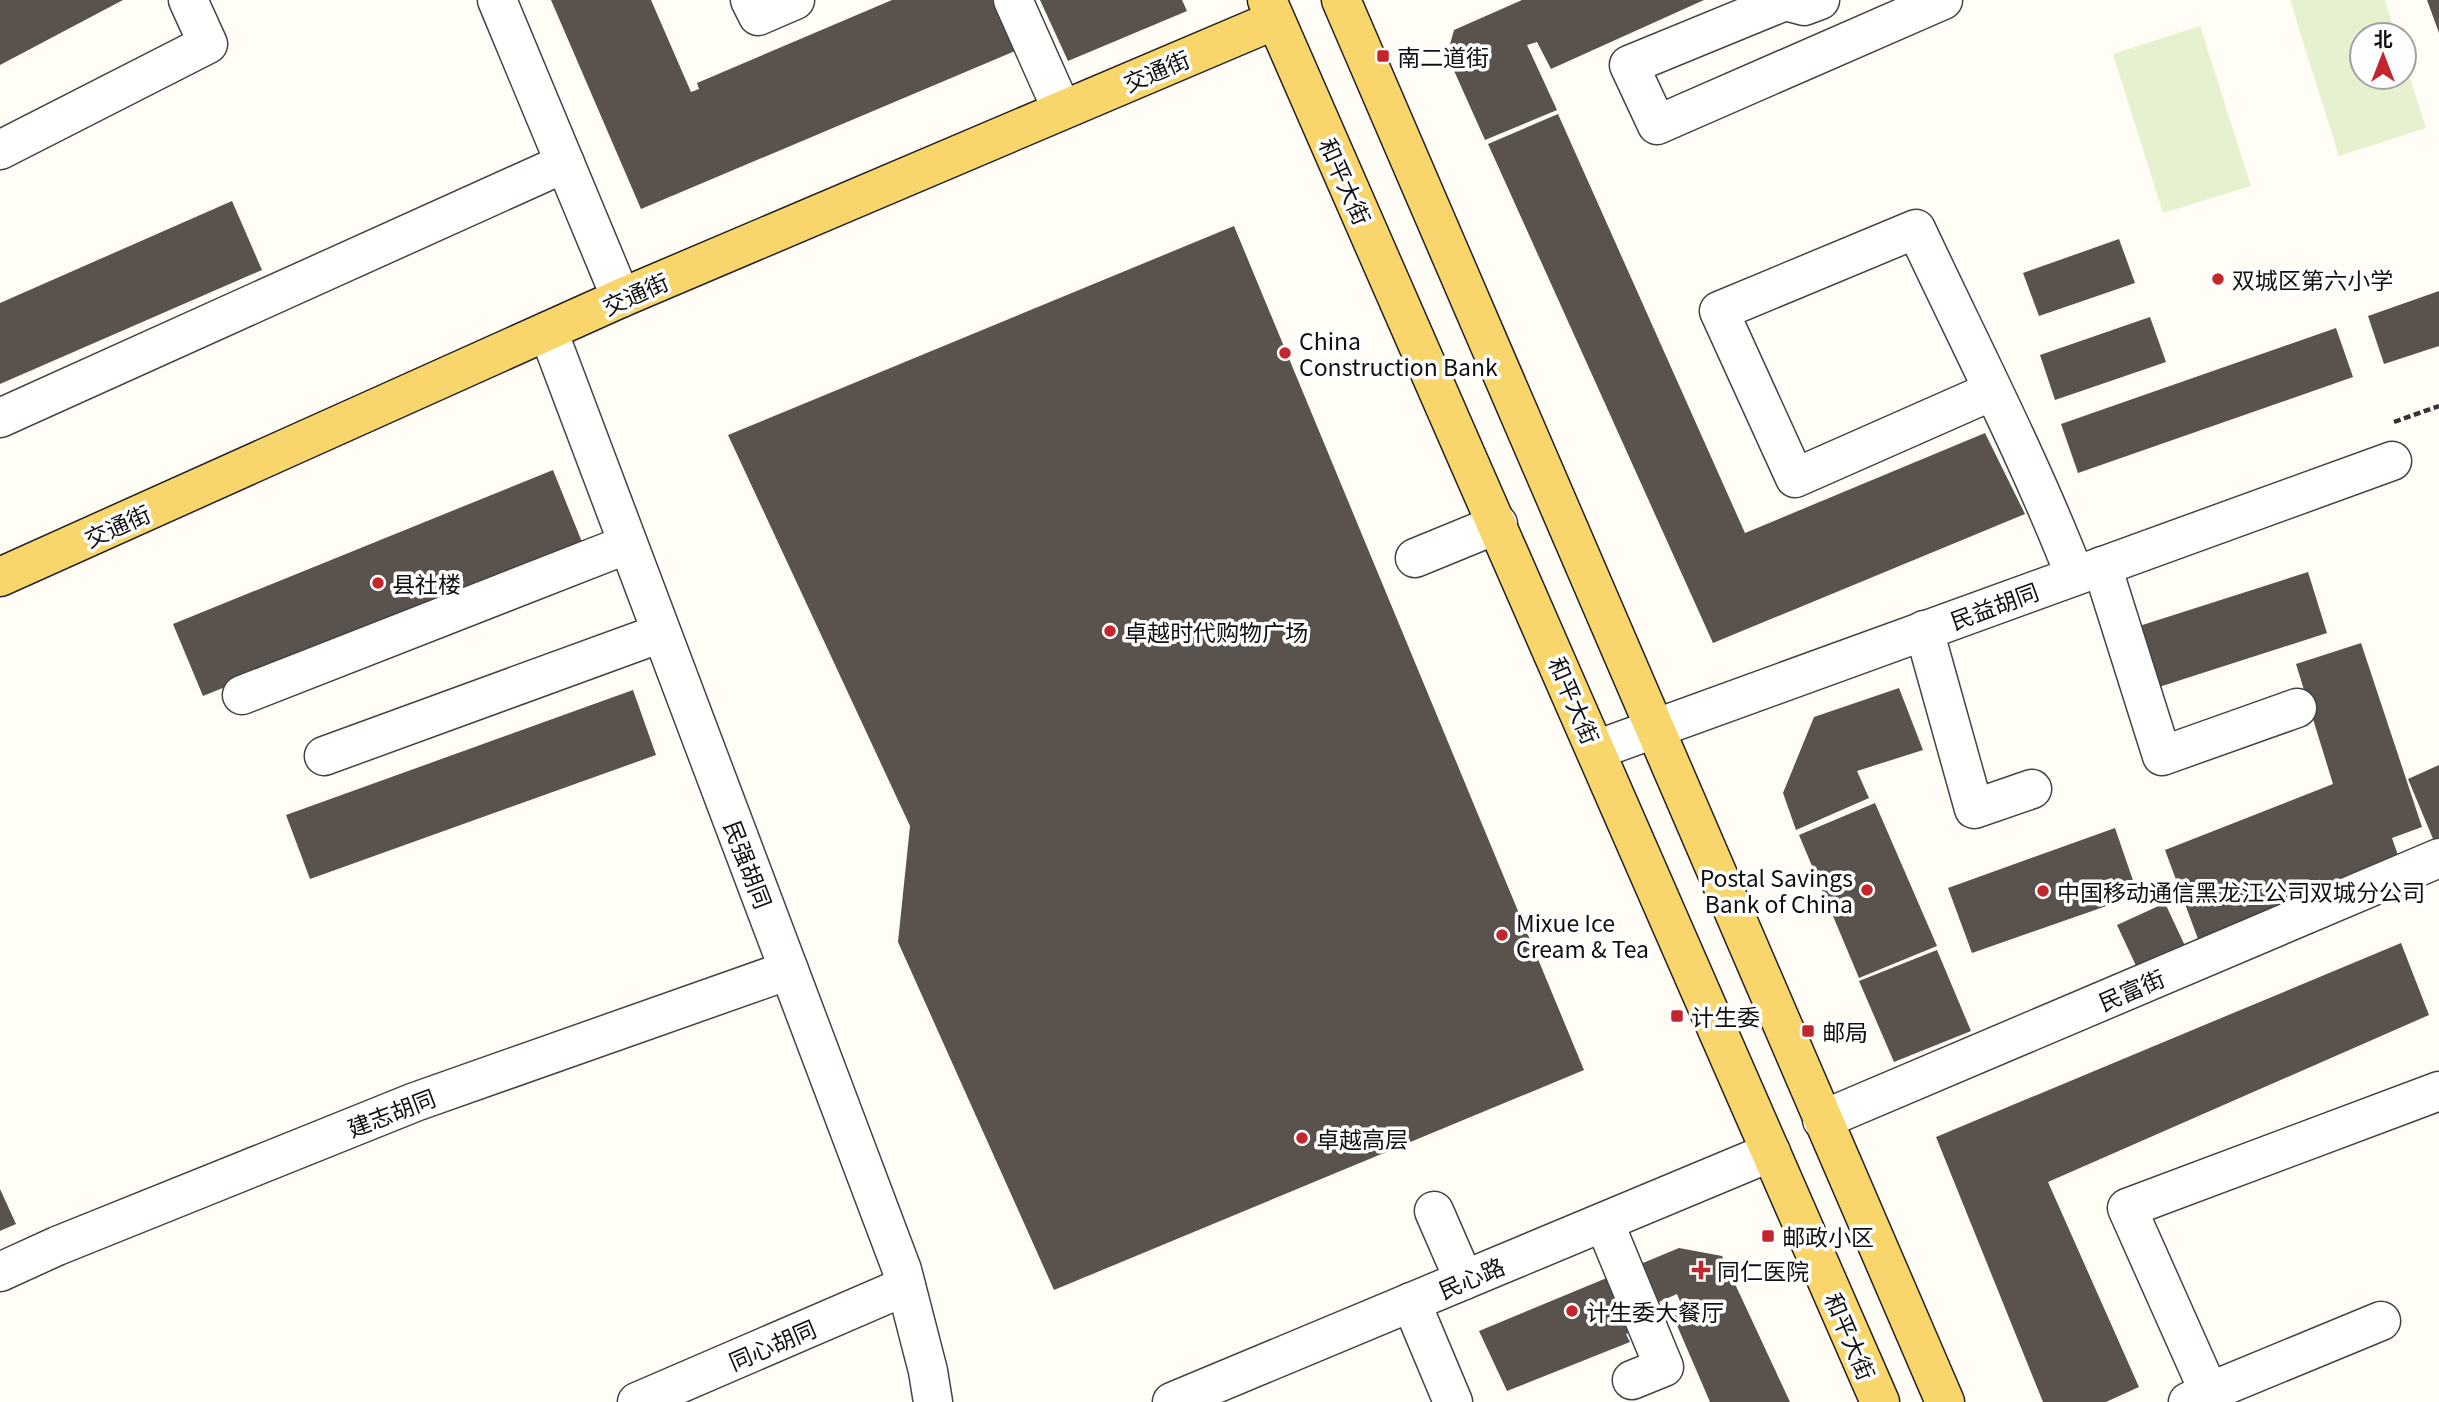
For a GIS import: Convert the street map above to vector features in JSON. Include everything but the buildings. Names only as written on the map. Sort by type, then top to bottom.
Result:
[{"type":"main road","points":[[1341,0],[1945,1402]]},
{"type":"main road","name":"交通街","points":[[0,577],[621,298],[1062,110],[1271,10]]},
{"type":"main road","name":"和平大街","points":[[1271,10],[1880,1402]]},
{"type":"street","points":[[0,150],[208,44],[188,0]]},
{"type":"street","points":[[497,0],[621,298]]},
{"type":"street","points":[[750,0],[758,16],[795,0]]},
{"type":"street","points":[[1013,0],[1062,110]]},
{"type":"street","points":[[1825,51],[1809,2],[1785,1],[1629,65],[1657,125],[1943,0]]},
{"type":"street","points":[[0,418],[565,163]]},
{"type":"street","points":[[1992,391],[1795,478],[1719,312],[1916,229],[1992,391],[2088,571],[2162,756],[2297,708]]},
{"type":"street","name":"民强胡同","points":[[548,331],[906,1286],[933,1402]]},
{"type":"street","name":"民益胡同","points":[[1596,750],[2392,461]]},
{"type":"street","points":[[1415,558],[1498,524]]},
{"type":"street","points":[[242,695],[628,544]]},
{"type":"street","points":[[1924,630],[1974,808],[2032,789]]},
{"type":"street","points":[[324,756],[661,633]]},
{"type":"street","name":"民富街","points":[[1822,1120],[2439,859]]},
{"type":"street","name":"建志胡同","points":[[0,1272],[57,1246],[415,1102],[789,970]]},
{"type":"street","points":[[2381,1321],[2198,1397],[2127,1208],[2439,1091]]},
{"type":"street","name":"民心路","points":[[1172,1402],[1771,1153]]},
{"type":"street","points":[[1434,1211],[1464,1280]]},
{"type":"street","points":[[1604,1222],[1664,1367],[1632,1380]]},
{"type":"street","name":"同心胡同","points":[[638,1402],[906,1286]]},
{"type":"street","points":[[1411,1302],[1453,1402]]},
{"type":"green space","points":[[2290,0],[2385,0],[2392,21],[2348,21],[2348,91],[2414,91],[2426,128],[2339,156]]},
{"type":"green space","points":[[2200,26],[2251,186],[2163,213],[2113,54]]},
{"type":"place","name":"南二道街","points":[[1383,56]]},
{"type":"place","name":"双城区第六小学","points":[[2218,279]]},
{"type":"place","name":"China Construction Bank","points":[[1285,353]]},
{"type":"place","name":"县社楼","points":[[378,583]]},
{"type":"place","name":"卓越时代购物广场","points":[[1110,631]]},
{"type":"place","name":"Postal Savings Bank of China","points":[[1867,890]]},
{"type":"place","name":"中国移动通信黑龙江公司双城分公司","points":[[2043,891]]},
{"type":"place","name":"Mixue Ice Cream & Tea","points":[[1502,935]]},
{"type":"place","name":"计生委","points":[[1677,1016]]},
{"type":"place","name":"邮局","points":[[1808,1031]]},
{"type":"place","name":"卓越高层","points":[[1302,1138]]},
{"type":"place","name":"邮政小区","points":[[1768,1236]]},
{"type":"place","name":"同仁医院","points":[[1701,1270]]},
{"type":"place","name":"计生委大餐厅","points":[[1572,1311]]}]
